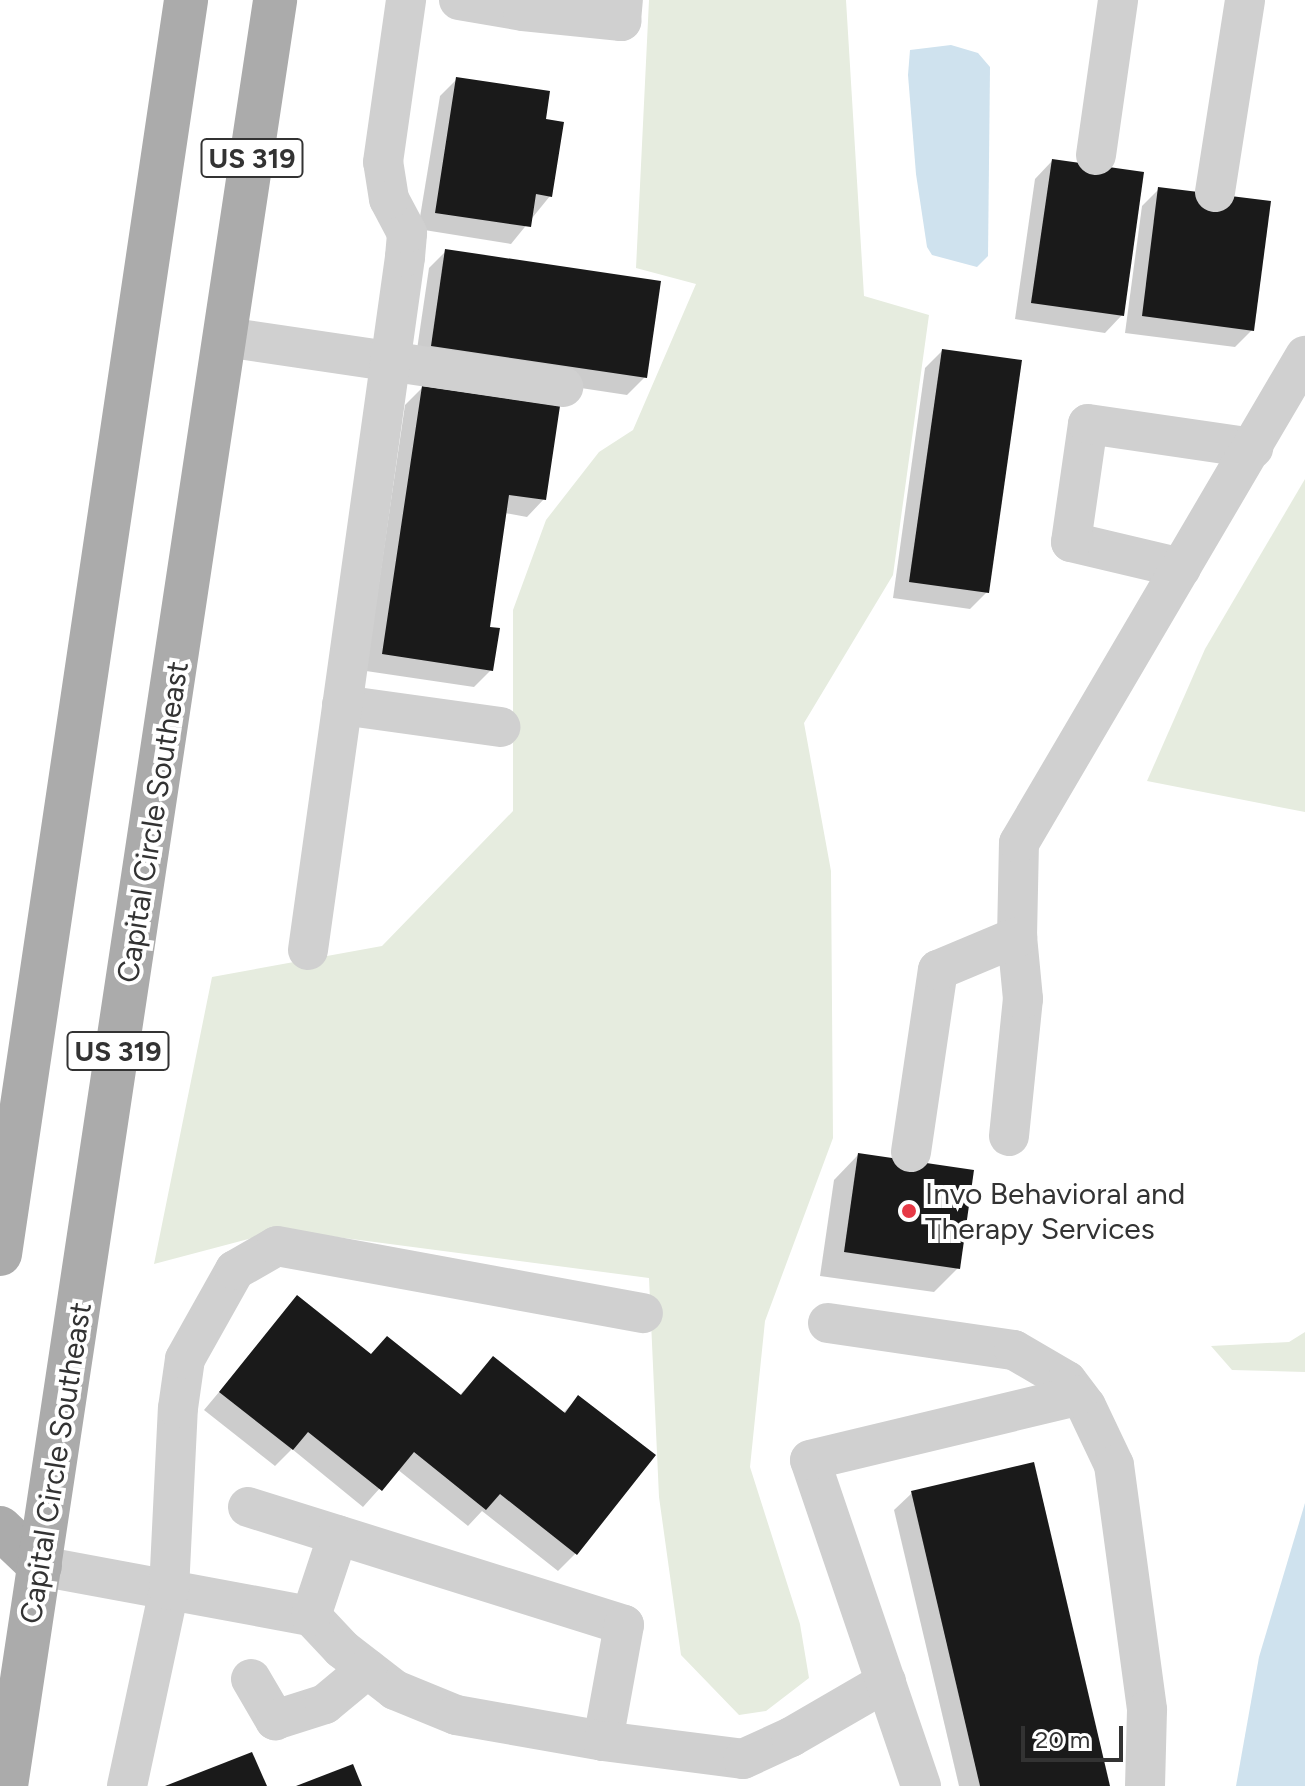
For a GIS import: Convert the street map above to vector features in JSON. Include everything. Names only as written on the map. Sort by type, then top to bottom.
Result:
[{"type":"main road","name":"US 319","points":[[0,1254],[186,0]]},
{"type":"main road","name":"Capital Circle Southeast","points":[[6,1786],[275,0]]},
{"type":"main road","points":[[0,1528],[40,1566]]},
{"type":"street","points":[[308,950],[407,233],[389,199],[383,162],[406,0]]},
{"type":"street","points":[[472,1],[621,21],[623,0]]},
{"type":"street","points":[[1096,155],[1118,0]]},
{"type":"street","points":[[1215,192],[1245,0]]},
{"type":"street","points":[[225,337],[563,387]]},
{"type":"street","points":[[1009,1136],[1023,999],[1017,937],[1019,843],[1305,356]]},
{"type":"street","points":[[1181,568],[1071,542],[1088,424],[1253,448]]},
{"type":"street","points":[[342,705],[500,727]]},
{"type":"street","points":[[911,1152],[938,970],[1017,937]]},
{"type":"street","points":[[127,1786],[169,1590],[178,1408],[185,1359],[235,1270],[277,1246],[643,1313]]},
{"type":"street","points":[[828,1323],[1014,1350],[1067,1381],[1114,1465],[1147,1710],[1145,1786]]},
{"type":"street","points":[[921,1786],[810,1460],[1077,1396]]},
{"type":"street","points":[[248,1507],[624,1625],[603,1741]]},
{"type":"street","points":[[311,1616],[338,1535]]},
{"type":"street","points":[[40,1566],[311,1616],[342,1649],[395,1690],[456,1715],[757,1765],[886,1682]]},
{"type":"street","points":[[251,1679],[275,1720],[325,1704],[367,1669]]},
{"type":"shaded area","points":[[649,0],[846,0],[864,296],[929,315],[893,575],[804,723],[831,871],[833,1138],[765,1321],[750,1467],[800,1624],[809,1678],[766,1711],[739,1715],[681,1655],[659,1497],[649,1278],[283,1230],[154,1264],[212,977],[382,946],[513,811],[513,610],[546,520],[599,452],[633,430],[696,284],[636,268]]},
{"type":"shaded area","points":[[1305,479],[1305,812],[1147,781],[1205,649]]},
{"type":"shaded area","points":[[1305,1332],[1305,1372],[1232,1370],[1211,1346],[1289,1342]]},
{"type":"water","points":[[951,45],[978,53],[990,67],[988,256],[977,267],[932,255],[927,247],[916,174],[908,75],[910,50]]},
{"type":"water","points":[[1305,1503],[1305,1786],[1236,1786],[1259,1657]]},
{"type":"building","points":[[456,77],[550,91],[546,119],[564,122],[552,197],[536,194],[531,227],[435,213]]},
{"type":"building","points":[[1052,159],[1144,172],[1124,316],[1031,303]]},
{"type":"building","points":[[1158,187],[1271,201],[1254,331],[1142,316]]},
{"type":"building","points":[[445,249],[661,281],[647,378],[431,346]]},
{"type":"building","points":[[942,349],[1022,360],[989,593],[909,582]]},
{"type":"building","points":[[422,386],[560,406],[546,500],[509,495],[490,627],[500,628],[493,671],[382,654]]},
{"type":"building","name":"Invo Behavioral and Therapy Services","points":[[858,1153],[974,1170],[960,1269],[844,1252]]},
{"type":"building","points":[[297,1295],[371,1354],[387,1336],[461,1395],[493,1356],[565,1413],[578,1395],[656,1455],[577,1555],[500,1494],[486,1510],[414,1452],[382,1491],[308,1432],[293,1450],[219,1392]]},
{"type":"building","points":[[1034,1462],[1110,1786],[980,1786],[911,1491]]},
{"type":"building","points":[[252,1752],[267,1786],[165,1786]]},
{"type":"building","points":[[353,1764],[362,1786],[296,1786]]},
{"type":"place","name":"Invo Behavioral and Therapy Services","points":[[909,1211]]}]
